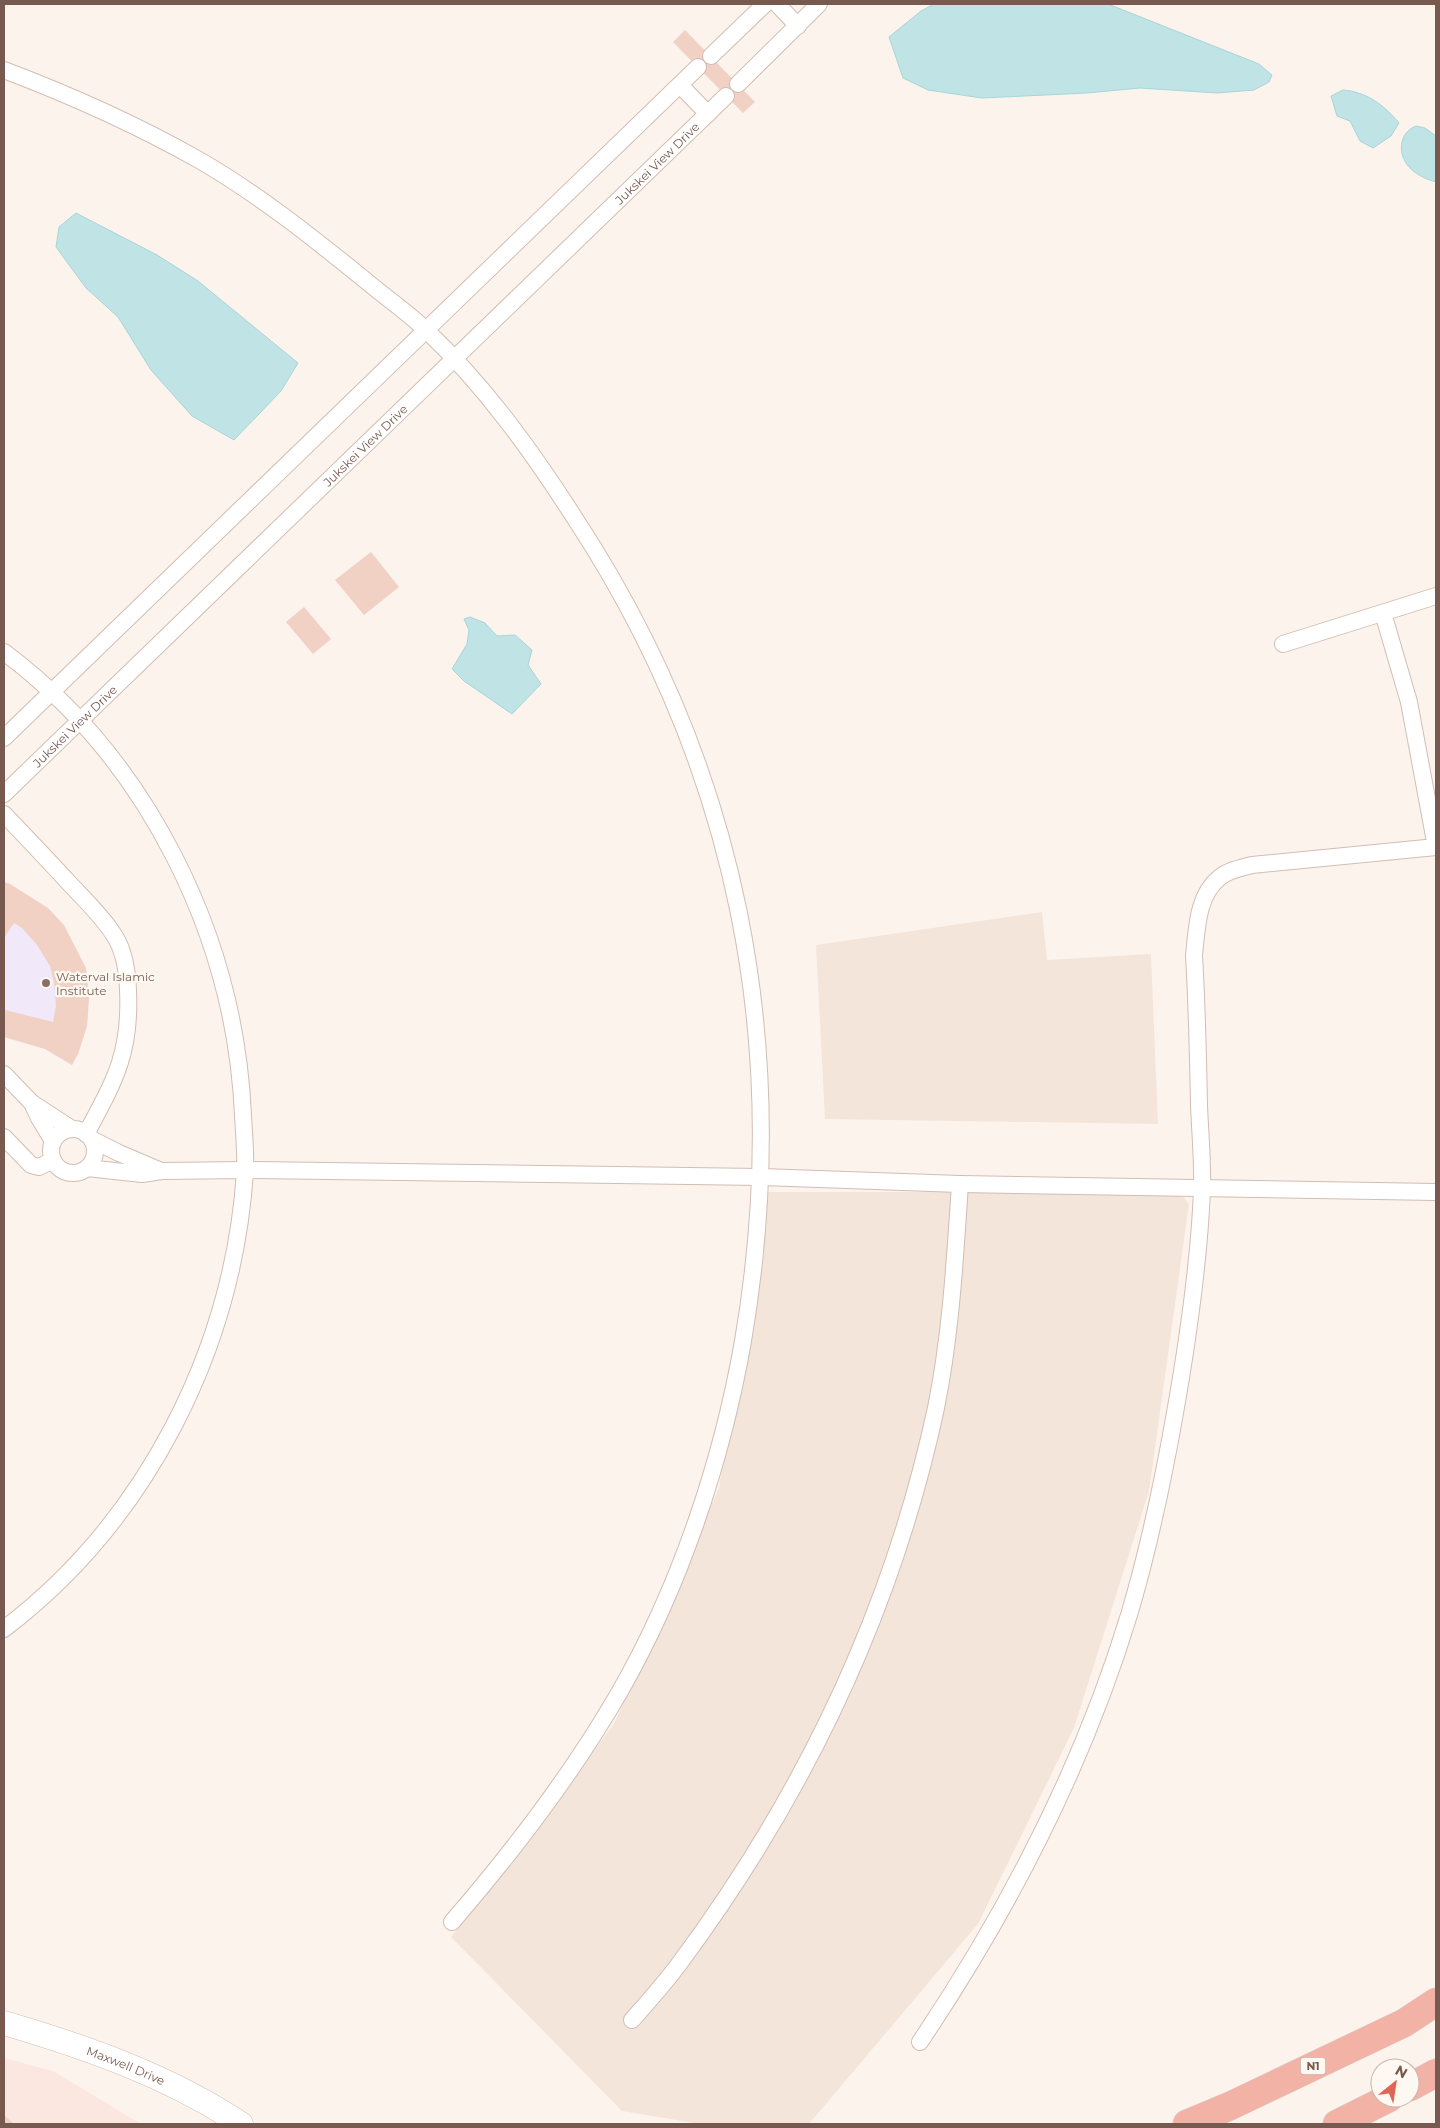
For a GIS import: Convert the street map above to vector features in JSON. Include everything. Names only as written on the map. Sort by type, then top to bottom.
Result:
[{"type":"highway","name":"N1","points":[[1187,2124],[1230,2106],[1404,2023],[1436,2002]]},
{"type":"highway","points":[[1420,2082],[1436,2074]]},
{"type":"highway","points":[[1337,2124],[1370,2108]]},
{"type":"main road","name":"Maxwell Drive","points":[[4,2023],[61,2040],[119,2062],[170,2084],[241,2124]]},
{"type":"street","points":[[710,56],[765,4]]},
{"type":"street","points":[[777,4],[798,26]]},
{"type":"street","points":[[738,84],[819,4]]},
{"type":"street","points":[[4,738],[698,68]]},
{"type":"street","points":[[4,70],[76,100],[147,133],[200,160],[264,201],[333,254],[426,330],[453,359],[503,414],[550,480],[604,562],[635,618],[683,721],[727,861],[744,940],[756,1020],[761,1101],[761,1177],[754,1272],[734,1394],[713,1469],[674,1577],[621,1690],[586,1747],[537,1819],[502,1864],[452,1922]]},
{"type":"street","points":[[680,85],[708,114]]},
{"type":"street","name":"Jukskei View Drive","points":[[4,794],[726,96]]},
{"type":"street","points":[[1283,644],[1436,596]]},
{"type":"street","points":[[920,2042],[955,1988],[1025,1864],[1052,1810],[1108,1676],[1129,1615],[1145,1553],[1169,1444],[1187,1342],[1194,1289],[1202,1189],[1194,955],[1198,918],[1206,894],[1219,878],[1233,870],[1252,865],[1436,847],[1409,702],[1383,613]]},
{"type":"street","points":[[4,652],[52,691],[113,760],[143,802],[186,880],[218,966],[238,1058],[242,1096],[245,1170],[235,1248],[221,1312],[200,1372],[180,1413],[148,1469],[118,1515],[86,1553],[46,1593],[4,1629]]},
{"type":"street","points":[[4,814],[99,914],[115,937],[123,958],[128,980],[130,1012],[128,1038],[112,1086],[83,1134]]},
{"type":"street","points":[[4,1074],[32,1103],[118,1153],[162,1171]]},
{"type":"street","points":[[32,1103],[43,1126],[54,1140]]},
{"type":"street","points":[[83,1134],[94,1147],[92,1162],[80,1172],[65,1172],[53,1160],[51,1148],[54,1140],[58,1135],[83,1134]]},
{"type":"street","points":[[4,1137],[31,1165],[39,1167],[53,1160]]},
{"type":"street","points":[[87,1168],[142,1174],[162,1171],[245,1170],[761,1177],[960,1184],[1436,1192]]},
{"type":"street","points":[[632,2020],[678,1965],[720,1906],[790,1796],[824,1733],[877,1608],[905,1528],[920,1477],[936,1405],[954,1285],[960,1184]]},
{"type":"shaded area","name":"Waterval Islamic Institute","points":[[4,882],[10,884],[86,968],[89,998],[87,1026],[78,1054],[72,1065],[45,1049],[4,1037]]},
{"type":"shaded area","points":[[1042,912],[1047,960],[1151,954],[1158,1124],[825,1119],[816,945]]},
{"type":"shaded area","points":[[768,1192],[1179,1192],[1189,1204],[1149,1491],[1074,1728],[978,1924],[809,2124],[700,2124],[622,2111],[451,1937],[614,1724],[719,1488]]},
{"type":"shaded area","points":[[4,2058],[53,2071],[141,2124],[4,2124]]},
{"type":"water","points":[[934,4],[1108,4],[1259,64],[1272,75],[1269,82],[1254,90],[1217,93],[1140,88],[1087,93],[982,98],[928,90],[903,78],[889,37],[921,11]]},
{"type":"water","points":[[1343,90],[1360,93],[1381,105],[1399,123],[1391,136],[1373,148],[1360,141],[1350,121],[1337,116],[1331,96]]},
{"type":"water","points":[[1416,126],[1425,128],[1436,136],[1436,182],[1413,171],[1403,158],[1401,145],[1403,139],[1410,129]]},
{"type":"water","points":[[76,213],[157,255],[198,281],[298,363],[281,391],[234,440],[192,416],[151,370],[118,317],[86,288],[56,247],[59,227]]},
{"type":"water","points":[[470,617],[485,623],[497,636],[515,635],[532,650],[528,665],[541,684],[512,714],[464,681],[452,669],[467,644],[469,630],[464,619]]},
{"type":"building","points":[[685,30],[755,102],[743,113],[673,42]]},
{"type":"building","points":[[371,552],[399,587],[364,615],[335,580]]},
{"type":"building","points":[[304,607],[331,639],[313,654],[286,622]]},
{"type":"building","name":"Waterval Islamic Institute","points":[[4,882],[48,908],[64,925],[86,968],[89,998],[87,1026],[78,1054],[72,1065],[45,1049],[4,1037],[4,1006],[5,1010],[53,1022],[56,1006],[54,982],[50,966],[37,945],[22,928],[14,923],[4,938]]},
{"type":"building","points":[[4,2115],[14,2124],[4,2124]]},
{"type":"place","name":"Waterval Islamic Institute","points":[[46,983]]}]
